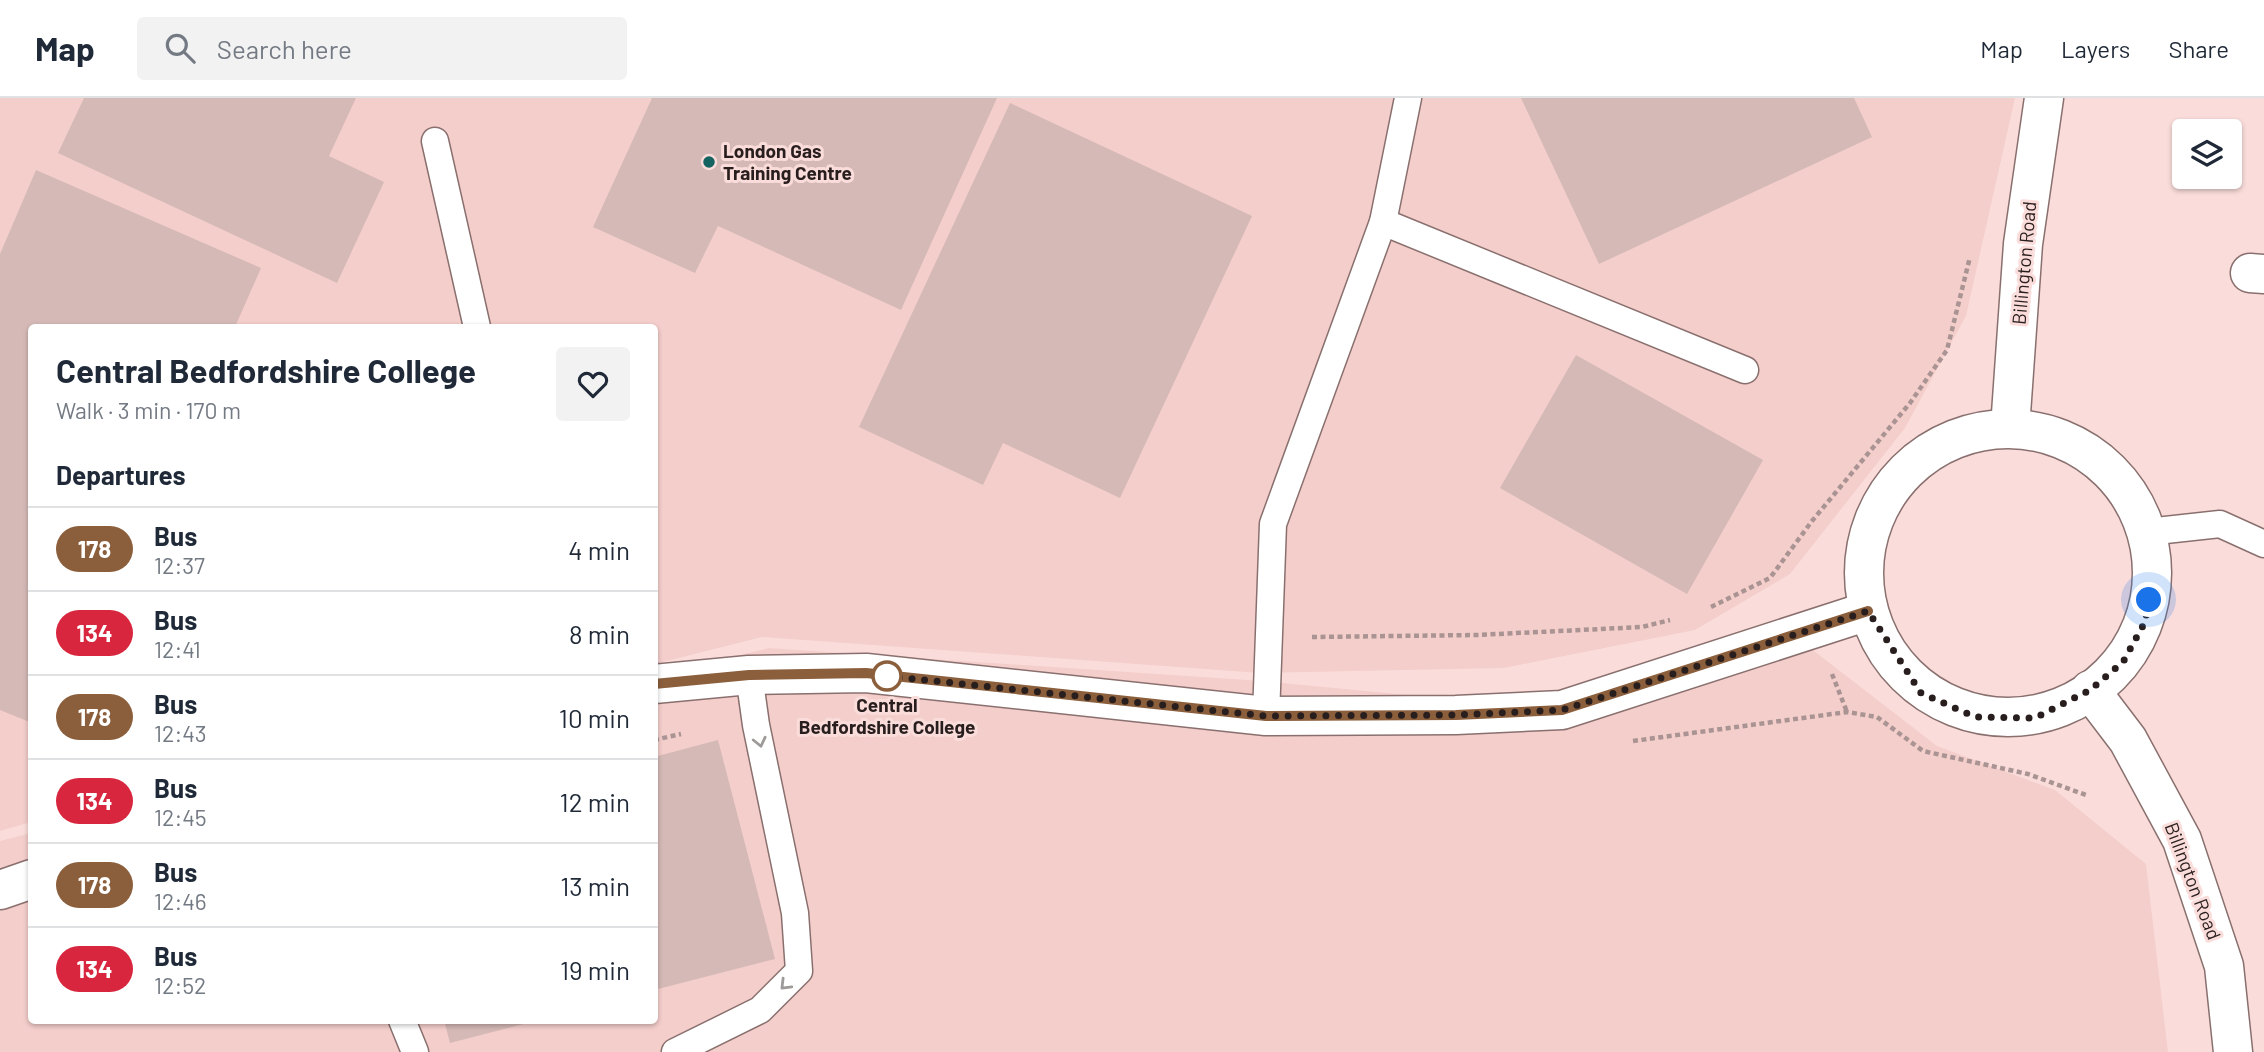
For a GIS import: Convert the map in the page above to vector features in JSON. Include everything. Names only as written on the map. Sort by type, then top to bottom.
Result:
[{"type":"street","name":"Billington Road","points":[[2010,428],[2023,244],[2044,98]]},
{"type":"street","points":[[2010,428],[2055,435],[2096,458],[2130,496],[2147,532],[2154,578],[2145,622],[2123,662],[2090,690],[2035,718],[1975,717],[1921,693],[1868,611],[1862,549],[1880,500],[1913,460],[1959,435],[2010,428]]},
{"type":"street","points":[[658,684],[749,675],[866,673],[1266,716],[1456,715],[1562,710],[1868,611]]},
{"type":"street","name":"Billington Road","points":[[2090,690],[2128,740],[2182,840],[2224,966],[2233,1052]]},
{"type":"street","points":[[0,890],[28,880]]},
{"type":"lane","points":[[1266,716],[1273,524],[1383,222],[1408,98]]},
{"type":"lane","points":[[435,141],[476,324]]},
{"type":"lane","points":[[1383,222],[1745,370]]},
{"type":"lane","points":[[2147,532],[2220,524],[2264,544]]},
{"type":"lane","points":[[674,1052],[760,1010],[799,971],[795,913],[756,725],[749,675]]},
{"type":"lane","points":[[404,1024],[415,1052]]},
{"type":"path","points":[[1699,613],[1770,578],[1812,521],[1910,403],[1947,350]]},
{"type":"path","points":[[1269,635],[1349,638],[1452,636],[1642,627],[1676,618]]},
{"type":"path","points":[[1847,712],[1877,717],[1923,751],[2028,774],[2086,795]]},
{"type":"shaded area","points":[[0,98],[2015,98],[1966,316],[1905,428],[1790,574],[1695,630],[1504,668],[1260,673],[762,637],[658,663],[658,324],[28,324],[28,823],[0,831]]},
{"type":"shaded area","points":[[1809,647],[1937,746],[2055,790],[2146,864],[2168,1052],[0,1052],[0,841],[28,834],[28,1024],[658,1024],[658,675],[769,648],[1262,681],[1562,710]]},
{"type":"building","points":[[84,98],[356,98],[329,156],[384,182],[337,283],[58,153]]},
{"type":"building","points":[[652,98],[997,98],[901,310],[718,226],[695,273],[593,227]]},
{"type":"building","points":[[1521,98],[1854,98],[1872,137],[1599,264]]},
{"type":"building","points":[[1010,103],[1252,216],[1120,498],[1003,443],[983,485],[859,427]]},
{"type":"building","points":[[36,170],[261,268],[236,324],[28,324],[28,721],[0,710],[0,254]]},
{"type":"building","points":[[1576,355],[1763,460],[1687,594],[1500,488]]},
{"type":"building","points":[[718,740],[775,959],[658,989],[658,756]]},
{"type":"building","points":[[445,1024],[523,1024],[450,1043]]},
{"type":"bus line","name":"178","points":[[658,684],[749,675],[866,673],[1266,716],[1456,715],[1562,710],[1868,611]]},
{"type":"place","name":"London Gas Training Centre","points":[[709,162]]},
{"type":"place","name":"Central Bedfordshire College","points":[[887,676]]},
{"type":"route","points":[[887,676],[1266,716],[1456,715],[1562,710],[1868,611],[1921,693],[1975,717],[2035,718],[2090,690],[2123,662],[2145,622],[2149,600]]}]
